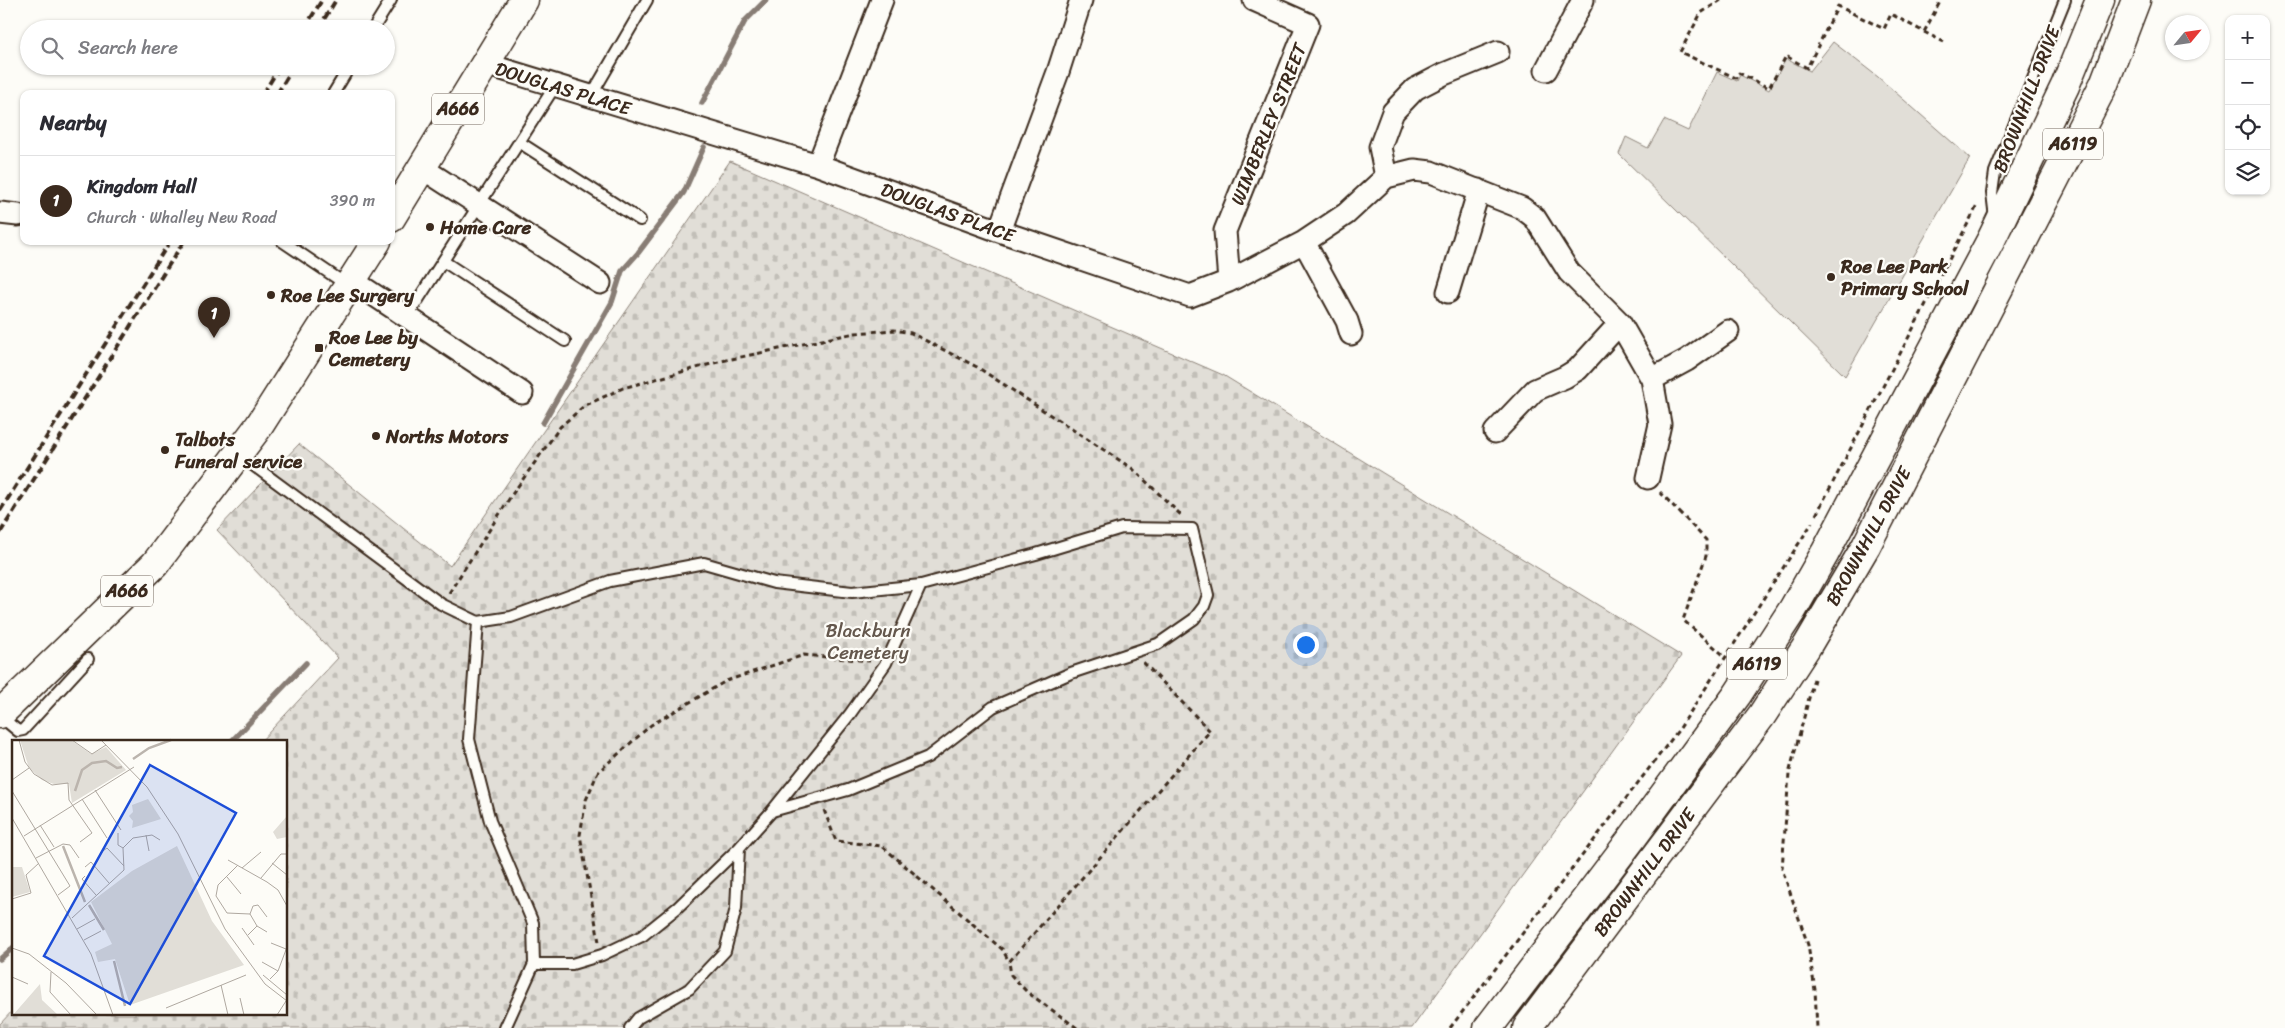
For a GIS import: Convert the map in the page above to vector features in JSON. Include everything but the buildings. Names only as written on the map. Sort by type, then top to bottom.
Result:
[{"type":"highway","name":"A666","points":[[395,212],[524,0]]},
{"type":"highway","name":"BROWNHILL DRIVE","points":[[1488,1028],[1633,837],[1737,695],[1793,609],[1825,553],[1997,229],[2065,86],[2100,0]]},
{"type":"highway","name":"BROWNHILL DRIVE","points":[[1527,1028],[1762,715],[1807,646],[1866,546],[2100,93],[2136,0]]},
{"type":"highway","name":"A666","points":[[0,715],[155,564],[259,426],[375,245]]},
{"type":"street","points":[[818,165],[882,0]]},
{"type":"street","points":[[999,231],[1058,72],[1081,0]]},
{"type":"street","name":"WIMBERLEY STREET","points":[[1229,282],[1225,231],[1308,24],[1254,0]]},
{"type":"street","points":[[1546,70],[1583,0]]},
{"type":"street","points":[[1498,52],[1444,74],[1415,89],[1394,112],[1380,147],[1386,177],[1414,170],[1431,172],[1522,208],[1535,218],[1569,272],[1620,323],[1652,379],[1660,424],[1648,478]]},
{"type":"street","name":"DOUGLAS PLACE","points":[[485,64],[818,165],[999,231],[1190,296],[1229,282],[1304,242],[1346,214],[1386,177]]},
{"type":"street","points":[[422,168],[600,284]]},
{"type":"street","points":[[1448,292],[1479,190]]},
{"type":"street","points":[[1304,242],[1347,321],[1351,334]]},
{"type":"street","points":[[351,283],[407,317],[522,393]]},
{"type":"street","points":[[1495,432],[1535,390],[1566,377],[1578,369],[1620,323]]},
{"type":"street","points":[[1652,379],[1687,360],[1728,331]]},
{"type":"lane","points":[[379,20],[391,0]]},
{"type":"lane","points":[[591,96],[646,0]]},
{"type":"lane","name":"BROWNHILL DRIVE","points":[[1997,229],[1993,210],[1995,172],[2065,0]]},
{"type":"lane","points":[[335,90],[345,75]]},
{"type":"lane","points":[[407,317],[555,86]]},
{"type":"lane","points":[[519,142],[640,220]]},
{"type":"lane","points":[[289,245],[351,283]]},
{"type":"lane","points":[[442,261],[564,341]]},
{"type":"lane","points":[[238,454],[441,604],[478,622],[511,617],[610,581],[704,563],[774,583],[852,592],[922,585],[1122,528],[1192,529],[1208,595],[1204,606],[1194,619],[1158,644],[1132,651],[1071,673],[993,707],[928,757],[848,790],[772,811]]},
{"type":"lane","points":[[534,964],[572,964],[602,955],[642,936],[677,908],[739,848],[772,811],[850,714],[886,663],[922,585]]},
{"type":"lane","points":[[478,622],[469,739],[490,821],[533,923],[534,964],[505,1028]]},
{"type":"lane","points":[[0,715],[18,731],[23,730],[88,659]]},
{"type":"lane","points":[[630,1028],[638,1018],[689,988],[725,951],[736,908],[739,848]]},
{"type":"path","points":[[1721,0],[1701,12],[1680,52],[1736,78],[1739,73],[1769,88],[1786,56],[1807,68],[1838,6],[1884,29],[1892,14],[1944,42]]},
{"type":"path","points":[[1924,32],[1940,2]]},
{"type":"path","points":[[1450,1028],[1680,728],[1727,658],[1812,524],[1995,172]]},
{"type":"path","points":[[441,604],[560,426],[584,406],[623,388],[686,371],[855,333],[894,330],[911,333],[977,367],[1133,469],[1176,508],[1192,529]]},
{"type":"path","points":[[1648,478],[1706,540],[1706,556],[1683,620],[1727,658]]},
{"type":"path","points":[[1807,646],[1816,672],[1789,774],[1782,869],[1808,945],[1815,990],[1817,1028]]},
{"type":"path","points":[[1009,962],[1210,731],[1132,651]]},
{"type":"path","points":[[602,955],[580,835],[586,800],[598,772],[651,724],[726,681],[804,655],[886,663]]},
{"type":"path","points":[[818,798],[836,841],[882,846],[1003,950],[1009,962],[1011,975],[1027,992],[1077,1028]]},
{"type":"green space","name":"Roe Lee Park Primary School","points":[[1833,42],[1878,77],[1970,158],[1845,376],[1619,154],[1626,137],[1648,148],[1664,120],[1688,131],[1717,72],[1737,81],[1740,75],[1769,90],[1786,59],[1810,71]]},
{"type":"green space","name":"Blackburn Cemetery","points":[[730,161],[1223,375],[1681,656],[1412,1028],[0,1028],[0,1024],[12,1011],[12,1016],[288,1016],[288,740],[262,740],[338,658],[217,530],[299,444],[450,566]]},
{"type":"waterway","points":[[702,103],[745,21],[766,0]]},
{"type":"waterway","points":[[543,423],[612,302],[622,271],[684,192],[704,147]]},
{"type":"waterway","points":[[233,740],[306,663]]},
{"type":"waterway","points":[[0,959],[12,949]]},
{"type":"railway","points":[[310,20],[322,0]]},
{"type":"railway","points":[[324,20],[336,0]]},
{"type":"railway","points":[[265,90],[275,75]]},
{"type":"railway","points":[[279,90],[289,75]]},
{"type":"railway","points":[[0,511],[167,245]]},
{"type":"railway","points":[[0,533],[181,245]]},
{"type":"place","name":"Home Care","points":[[430,227]]},
{"type":"place","name":"Roe Lee Park Primary School","points":[[1831,277]]},
{"type":"place","name":"Roe Lee Surgery","points":[[271,295]]},
{"type":"place","name":"Kingdom Hall","points":[[214,338]]},
{"type":"place","name":"Roe Lee by Cemetery","points":[[319,348]]},
{"type":"place","name":"Norths Motors","points":[[376,436]]},
{"type":"place","name":"Talbots Funeral service","points":[[165,450]]}]
